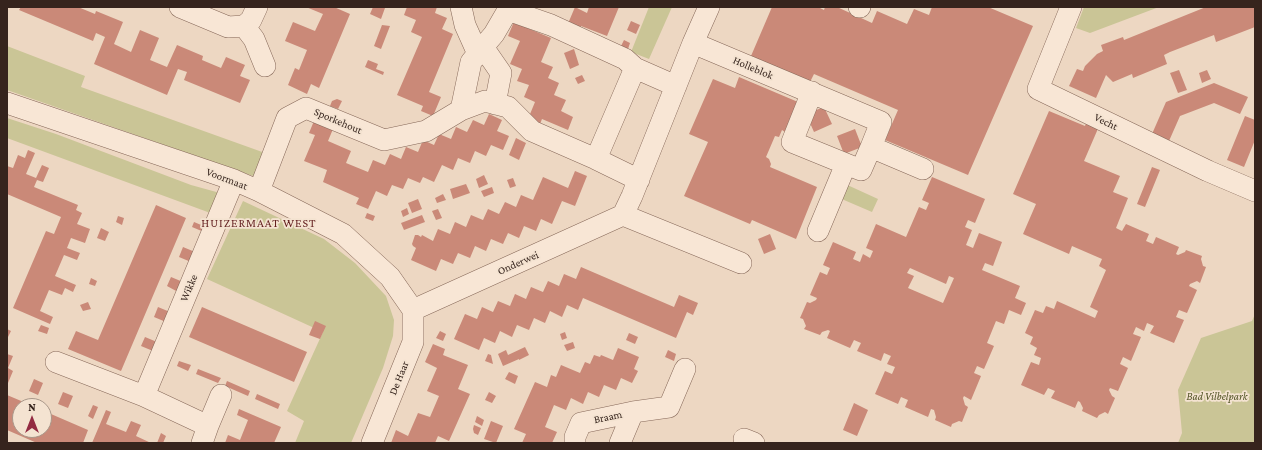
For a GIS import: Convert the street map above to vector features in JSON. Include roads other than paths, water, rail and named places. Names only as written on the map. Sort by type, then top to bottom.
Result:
[{"type":"street","points":[[180,7],[228,28],[244,26],[252,20],[257,7]]},
{"type":"street","points":[[461,7],[465,25],[481,50],[501,74],[495,104]]},
{"type":"street","points":[[709,7],[693,43],[639,180],[623,215],[741,263]]},
{"type":"street","name":"Vecht","points":[[1072,7],[1038,89],[1208,171],[1255,191]]},
{"type":"street","points":[[461,110],[471,62],[494,34],[505,8],[549,15],[625,59],[635,68],[676,86]]},
{"type":"street","points":[[244,26],[254,39],[265,66]]},
{"type":"street","name":"Holleblok","points":[[693,43],[812,92],[881,122],[861,170],[792,142],[812,92]]},
{"type":"street","points":[[596,158],[635,68]]},
{"type":"street","name":"Sporkehout","points":[[259,191],[287,118],[306,108],[384,140],[426,131],[461,110],[485,101],[508,107],[532,131],[596,158],[639,180]]},
{"type":"street","name":"Voormaat","points":[[7,103],[234,180],[259,191],[343,234],[390,277],[413,310]]},
{"type":"street","points":[[871,147],[923,169]]},
{"type":"street","points":[[818,231],[846,164]]},
{"type":"street","name":"Wikke","points":[[144,396],[234,180]]},
{"type":"street","name":"Onderwei","points":[[413,310],[623,215]]},
{"type":"street","name":"De Haar","points":[[372,443],[413,342],[413,310]]},
{"type":"street","points":[[56,362],[144,396],[204,434],[221,395]]},
{"type":"street","name":"Braam","points":[[575,443],[575,437],[581,423],[669,406],[685,369]]},
{"type":"street","name":"Braam","points":[[620,443],[633,412]]},
{"type":"district","name":"HUIZERMAAT WEST","points":[[259,223]]},
{"type":"park label","name":"Bad Vilbelpark","points":[[1217,397]]}]
